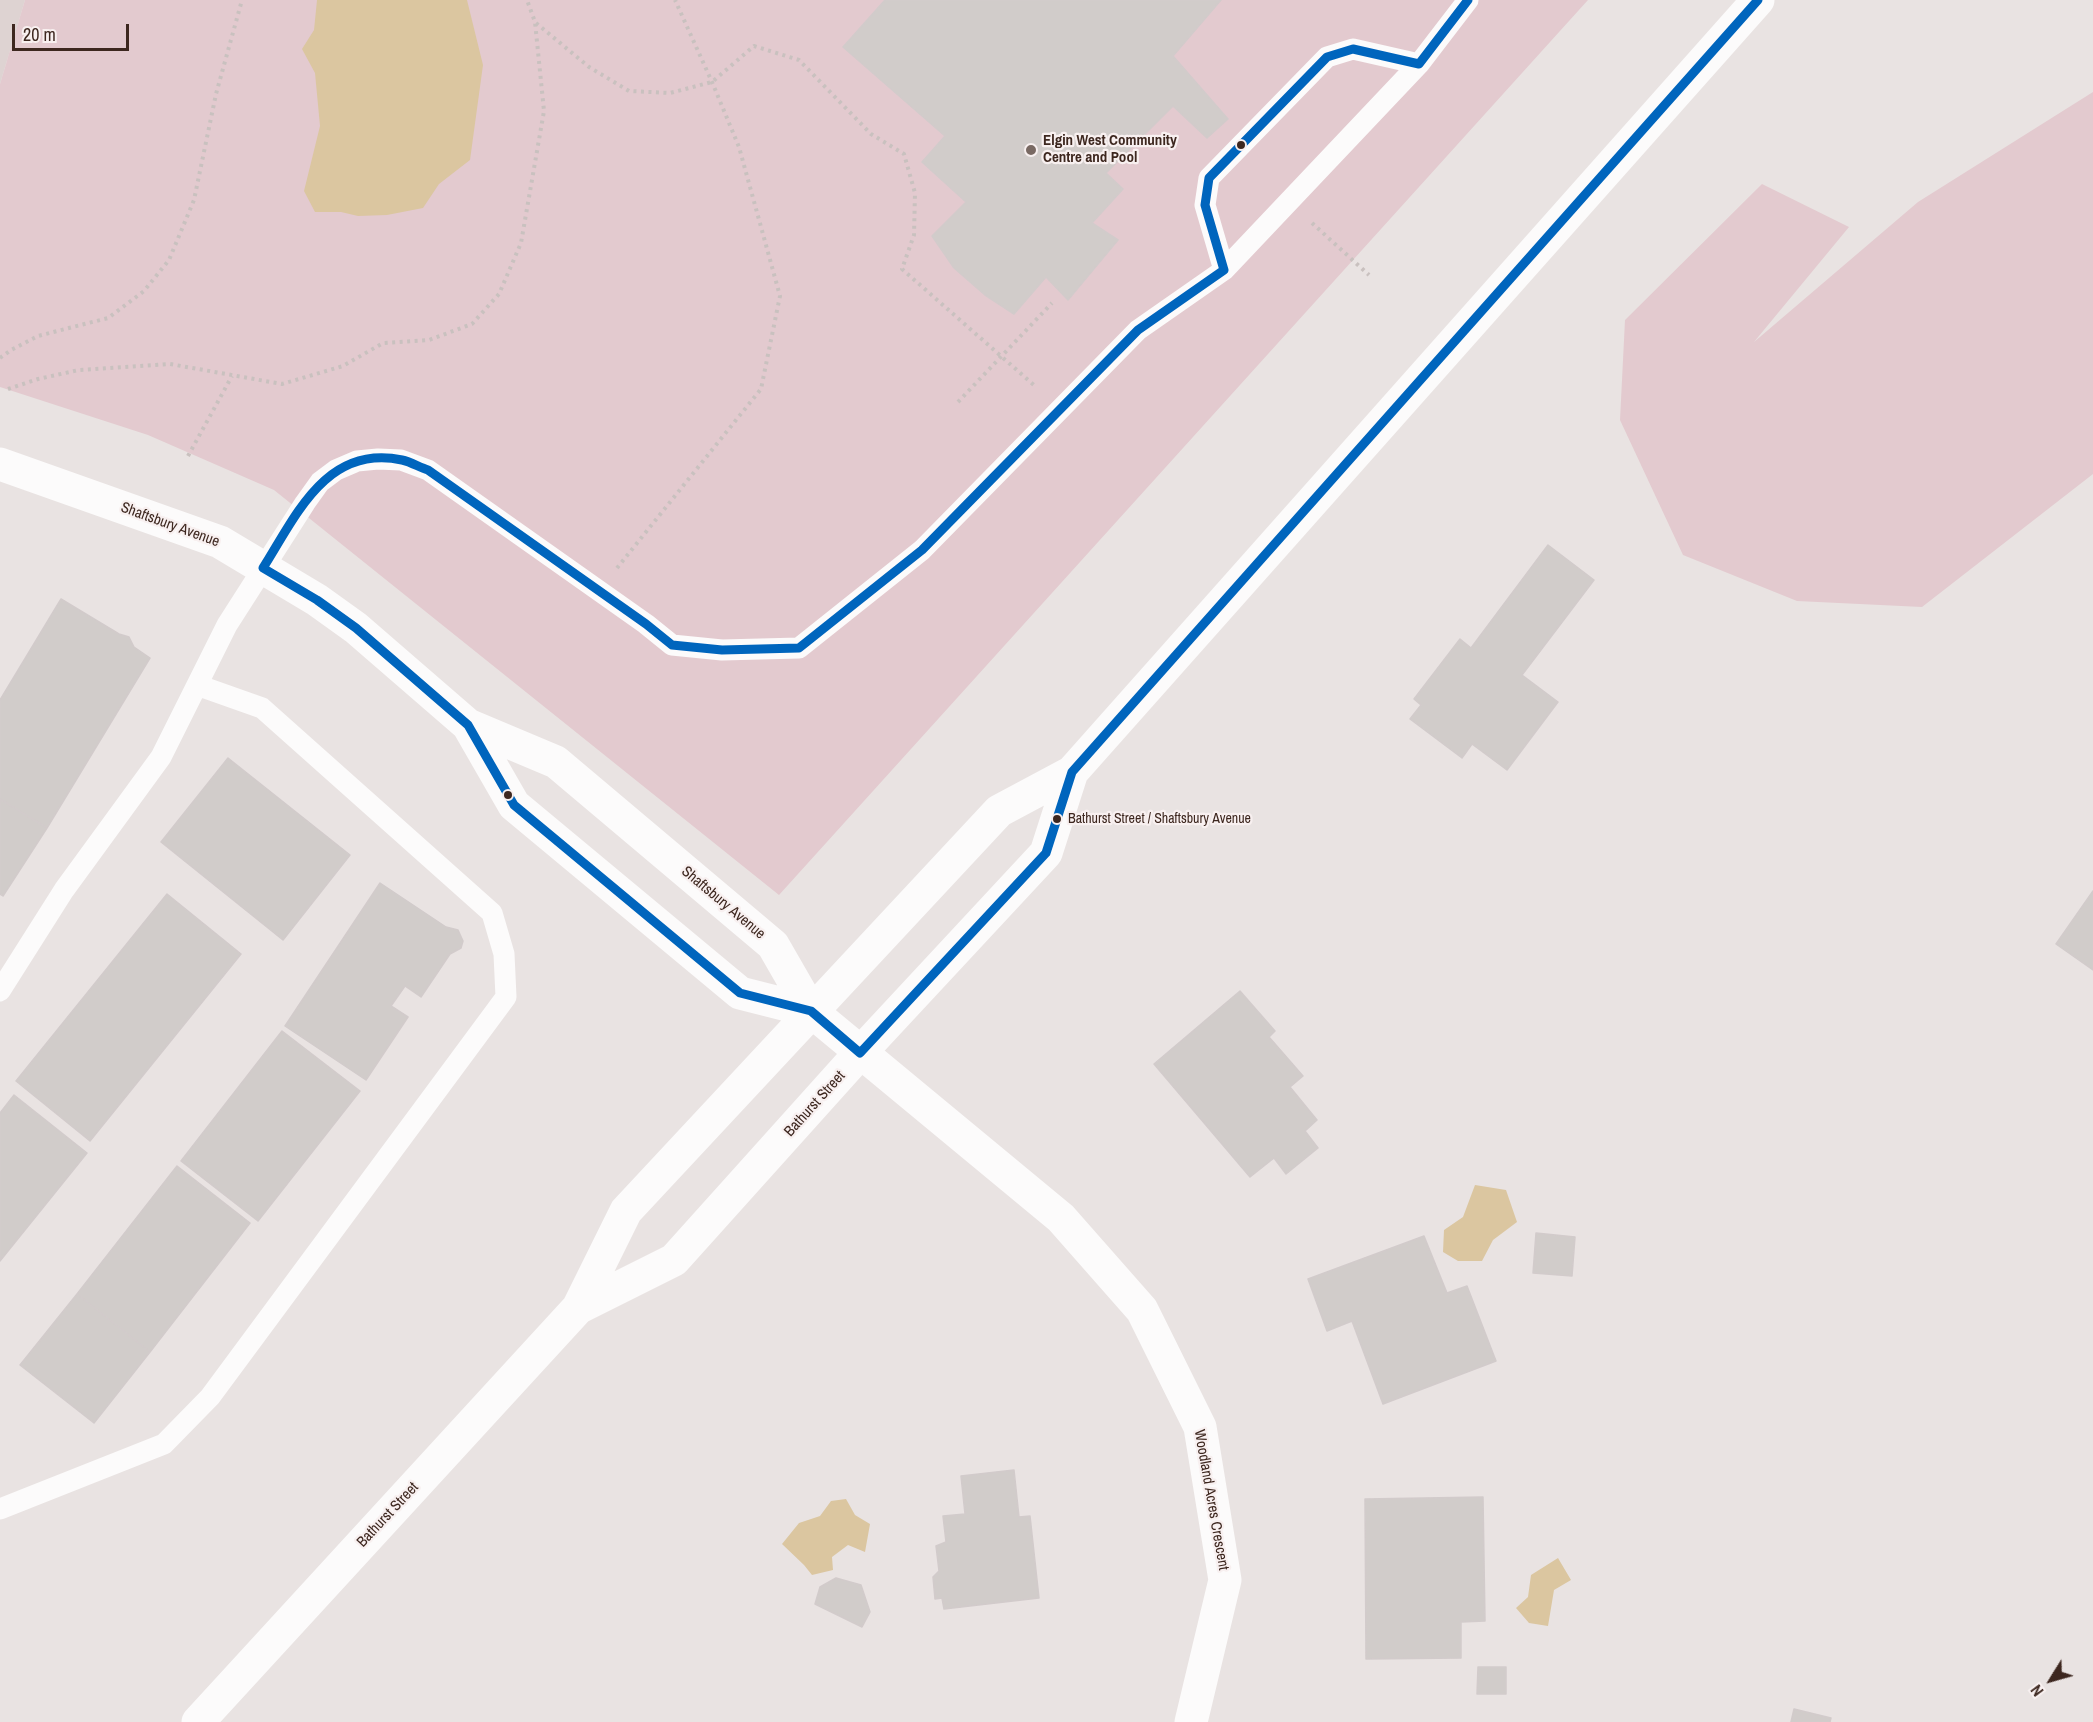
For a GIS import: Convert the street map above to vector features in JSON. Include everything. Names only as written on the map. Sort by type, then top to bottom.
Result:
[{"type":"main road","name":"Bathurst Street","points":[[198,1722],[578,1308],[626,1210],[999,811],[1072,772],[1758,0]]},
{"type":"main road","name":"Shaftsbury Avenue","points":[[0,464],[220,542],[317,600],[356,628],[468,724],[556,762],[773,945],[811,1011]]},
{"type":"main road","name":"Shaftsbury Avenue","points":[[468,724],[514,805],[740,993],[811,1011]]},
{"type":"main road","name":"Bathurst Street","points":[[578,1308],[674,1260],[860,1053],[1046,853],[1072,772]]},
{"type":"main road","name":"Woodland Acres Crescent","points":[[811,1011],[1061,1218],[1142,1310],[1200,1427],[1225,1580],[1191,1722]]},
{"type":"lane","points":[[0,991],[64,890],[161,757],[227,625],[315,489],[336,470],[357,461],[378,459],[402,460],[428,470],[646,624],[672,645],[722,650],[799,648],[922,550],[1138,330],[1224,270],[1419,64],[1468,0]]},
{"type":"lane","points":[[1224,270],[1205,205],[1209,178],[1327,57],[1353,49],[1419,64]]},
{"type":"lane","points":[[0,1509],[164,1444],[210,1397],[506,997],[504,954],[492,913],[262,708],[197,685]]},
{"type":"path","points":[[0,358],[38,336],[108,318],[144,291],[170,260],[194,200],[216,94],[242,0]]},
{"type":"path","points":[[8,389],[38,378],[79,370],[170,364],[282,384],[343,366],[383,343],[429,340],[472,324],[499,294],[521,243],[543,111],[535,22],[527,0]]},
{"type":"path","points":[[598,591],[760,389],[780,296],[739,147],[675,0]]},
{"type":"path","points":[[535,22],[589,67],[629,91],[670,93],[712,82],[754,46],[799,60],[871,134],[904,154],[915,193],[914,235],[902,269],[1035,386]]},
{"type":"path","points":[[958,402],[1052,303]]},
{"type":"path","points":[[188,456],[232,376]]},
{"type":"shaded area","points":[[0,0],[25,0],[0,84]]},
{"type":"shaded area","points":[[25,0],[1588,0],[779,895],[274,490],[148,435],[0,387],[0,84]]},
{"type":"shaded area","points":[[317,0],[467,0],[483,65],[470,160],[439,184],[423,208],[387,215],[358,216],[341,212],[315,212],[304,191],[320,126],[315,73],[302,49],[314,30]]},
{"type":"shaded area","points":[[2093,92],[2093,474],[1922,607],[1797,601],[1683,555],[1620,420],[1625,320],[1762,184],[1849,227],[1754,342],[1918,202]]},
{"type":"shaded area","points":[[1475,1185],[1506,1190],[1517,1222],[1493,1240],[1482,1261],[1458,1261],[1443,1252],[1444,1230],[1463,1217]]},
{"type":"shaded area","points":[[846,1499],[855,1515],[870,1524],[865,1552],[848,1545],[832,1557],[833,1570],[812,1575],[782,1544],[799,1523],[820,1516],[831,1501]]},
{"type":"shaded area","points":[[1558,1558],[1571,1580],[1554,1590],[1548,1626],[1529,1623],[1516,1608],[1528,1597],[1531,1575]]},
{"type":"building","name":"Elgin West Community Centre and Pool","points":[[885,0],[1221,0],[1173,56],[1228,119],[1207,138],[1173,106],[1106,173],[1123,189],[1092,223],[1118,240],[1068,300],[1046,277],[1014,314],[985,295],[954,268],[932,236],[966,202],[922,162],[945,136],[843,47]]},
{"type":"building","points":[[1548,545],[1594,580],[1522,675],[1558,702],[1507,770],[1472,744],[1462,758],[1410,719],[1421,705],[1414,699],[1460,639],[1471,648]]},
{"type":"building","points":[[61,599],[119,634],[129,637],[134,647],[150,658],[47,828],[0,799],[0,700]]},
{"type":"building","points":[[228,758],[350,855],[283,940],[161,842]]},
{"type":"building","points":[[0,799],[47,828],[3,896],[0,894]]},
{"type":"building","points":[[380,883],[446,927],[458,930],[463,941],[461,948],[450,954],[421,997],[405,986],[391,1006],[408,1017],[366,1080],[285,1026]]},
{"type":"building","points":[[2093,891],[2093,970],[2056,944]]},
{"type":"building","points":[[167,894],[241,954],[90,1141],[16,1081]]},
{"type":"building","points":[[1240,991],[1275,1031],[1269,1037],[1303,1076],[1290,1087],[1317,1120],[1305,1131],[1318,1148],[1286,1174],[1274,1158],[1250,1177],[1154,1064]]},
{"type":"building","points":[[282,1031],[360,1091],[258,1221],[181,1161]]},
{"type":"building","points":[[14,1095],[87,1153],[0,1261],[0,1113]]},
{"type":"building","points":[[177,1166],[250,1223],[150,1352],[77,1294]]},
{"type":"building","points":[[1536,1233],[1575,1237],[1572,1276],[1533,1273]]},
{"type":"building","points":[[1424,1236],[1447,1293],[1467,1286],[1496,1361],[1383,1404],[1352,1321],[1327,1331],[1308,1279]]},
{"type":"building","points":[[77,1294],[150,1352],[94,1423],[20,1365]]},
{"type":"building","points":[[1014,1470],[1019,1517],[1030,1516],[1039,1598],[944,1609],[942,1598],[935,1599],[933,1577],[939,1571],[936,1546],[946,1542],[943,1516],[965,1514],[961,1476]]},
{"type":"building","points":[[1483,1497],[1485,1621],[1461,1622],[1461,1658],[1366,1659],[1365,1499]]},
{"type":"building","points":[[836,1578],[861,1585],[870,1612],[862,1627],[815,1604],[820,1587]]},
{"type":"building","points":[[1478,1667],[1506,1667],[1506,1694],[1477,1694]]},
{"type":"building","points":[[1794,1709],[1831,1718],[1830,1722],[1791,1722]]},
{"type":"transit line","points":[[1468,0],[1419,64],[1353,49],[1327,57],[1209,178],[1205,205],[1224,270],[1138,330],[922,550],[799,648],[722,650],[672,645],[646,624],[428,470],[402,460],[376,458],[353,463],[333,473],[316,488],[301,507],[263,568],[317,600],[356,628],[468,725],[514,805],[740,993],[811,1011],[860,1053],[1046,853],[1072,772],[1758,0]]},
{"type":"place","name":"Elgin West Community Centre and Pool","points":[[1031,150]]},
{"type":"place","name":"Bathurst Street / Shaftsbury Avenue","points":[[1057,819]]}]
